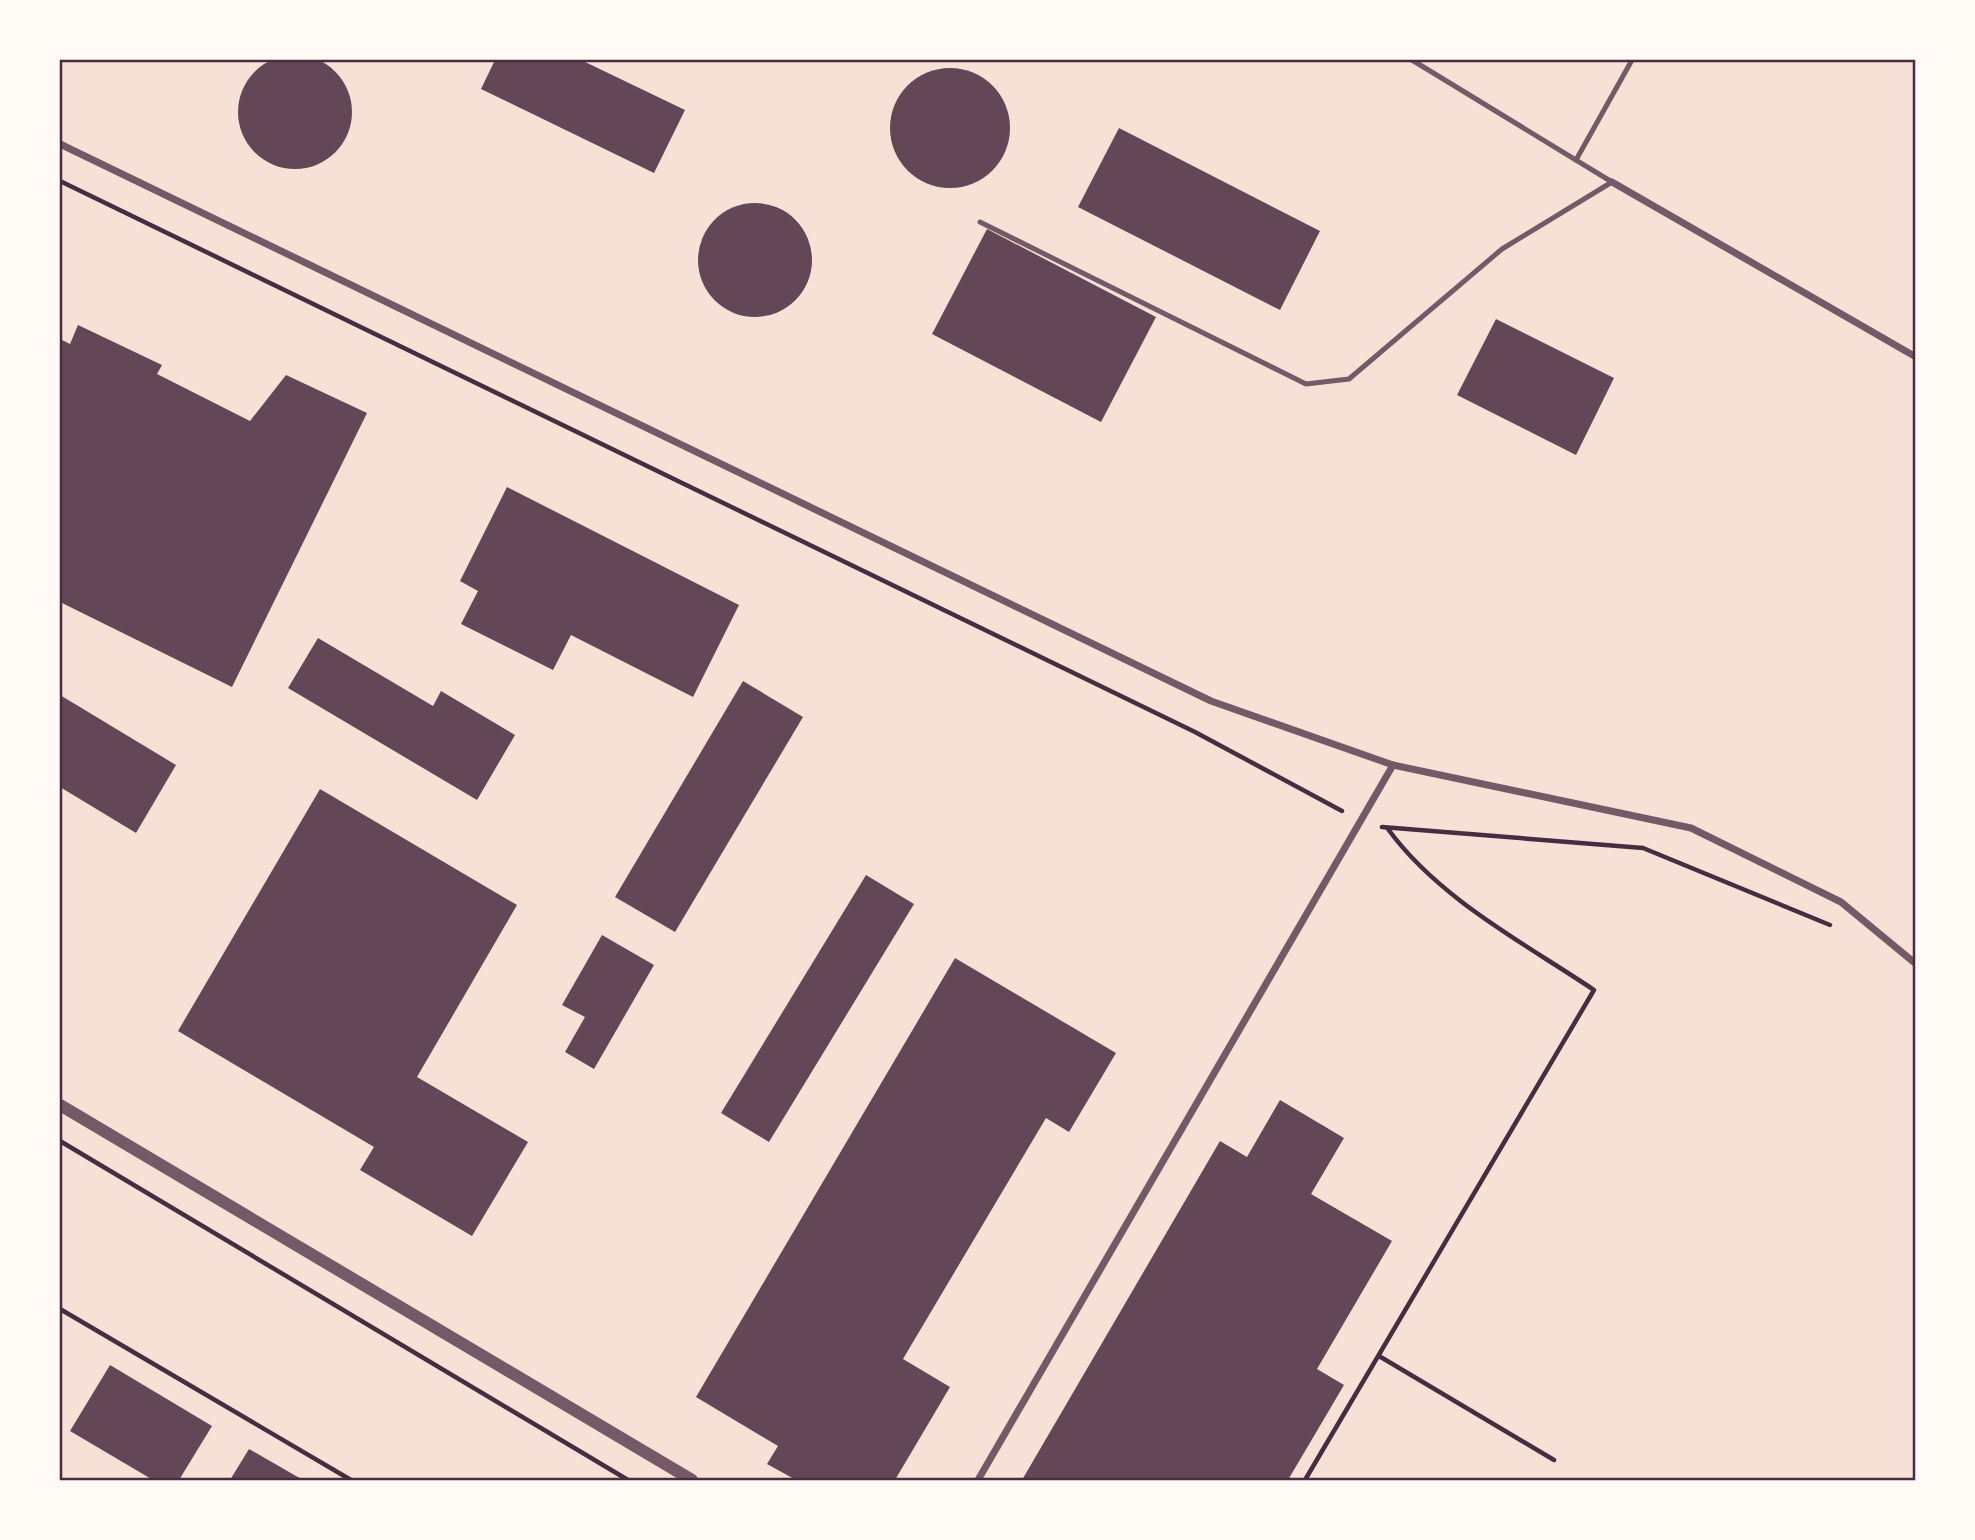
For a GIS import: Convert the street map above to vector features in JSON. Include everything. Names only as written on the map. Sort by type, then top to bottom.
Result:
[{"type":"street","points":[[60,144],[1211,701],[1393,765],[1692,828],[1842,902],[1916,964]]},
{"type":"street","points":[[1612,182],[1916,356]]},
{"type":"street","points":[[978,1480],[1393,765]]},
{"type":"street","points":[[60,1105],[692,1480]]},
{"type":"lane","points":[[980,222],[1306,384],[1349,379],[1502,249],[1612,182],[1412,60]]},
{"type":"lane","points":[[1576,160],[1632,60]]},
{"type":"path","points":[[1305,1480],[1594,990],[1456,897],[1405,852],[1388,829]]},
{"type":"path","points":[[60,1141],[628,1480]]},
{"type":"path","points":[[60,1308],[351,1480]]},
{"type":"path","points":[[1379,1356],[1554,1460]]},
{"type":"building","points":[[295,55],[317,60],[335,72],[347,90],[352,112],[347,134],[335,152],[317,164],[295,169],[273,164],[255,152],[243,134],[238,112],[243,90],[255,72],[273,60]]},
{"type":"building","points":[[495,60],[581,60],[685,110],[654,173],[481,89]]},
{"type":"building","points":[[950,68],[973,72],[993,85],[1006,105],[1010,128],[1006,151],[993,171],[973,184],[950,188],[927,184],[907,171],[894,151],[890,128],[894,105],[907,85],[927,72]]},
{"type":"building","points":[[1119,128],[1320,231],[1280,310],[1078,207]]},
{"type":"building","points":[[755,203],[777,207],[787,212],[803,228],[808,238],[812,260],[808,282],[803,292],[787,308],[777,313],[755,317],[733,313],[723,308],[707,292],[702,282],[698,260],[702,238],[707,228],[723,212],[733,207]]},
{"type":"building","points":[[987,229],[1156,317],[1101,422],[932,334]]},
{"type":"building","points":[[1496,319],[1614,378],[1576,455],[1457,395]]},
{"type":"building","points":[[78,325],[162,365],[157,374],[250,421],[286,375],[367,413],[232,687],[60,602],[60,339],[70,344]]},
{"type":"building","points":[[507,487],[739,605],[693,697],[571,635],[553,670],[461,624],[478,591],[460,581]]},
{"type":"building","points":[[318,638],[433,706],[441,691],[515,735],[477,800],[288,688]]},
{"type":"building","points":[[743,681],[803,717],[675,932],[615,897]]},
{"type":"building","points":[[60,695],[176,765],[136,833],[60,787]]},
{"type":"building","points":[[320,789],[517,905],[417,1077],[528,1142],[472,1236],[360,1170],[374,1147],[178,1031]]},
{"type":"building","points":[[866,875],[914,904],[769,1142],[721,1113]]},
{"type":"building","points":[[602,935],[654,965],[594,1069],[565,1052],[585,1017],[562,1005]]},
{"type":"building","points":[[955,958],[1116,1053],[1069,1132],[1046,1118],[903,1359],[950,1387],[895,1480],[796,1480],[767,1464],[778,1446],[696,1397]]},
{"type":"building","points":[[1280,1100],[1344,1138],[1311,1194],[1392,1241],[1317,1369],[1344,1385],[1288,1480],[1022,1480],[1220,1141],[1247,1157]]},
{"type":"building","points":[[110,1365],[212,1426],[179,1480],[153,1480],[70,1431]]},
{"type":"building","points":[[249,1449],[303,1480],[230,1480]]}]
